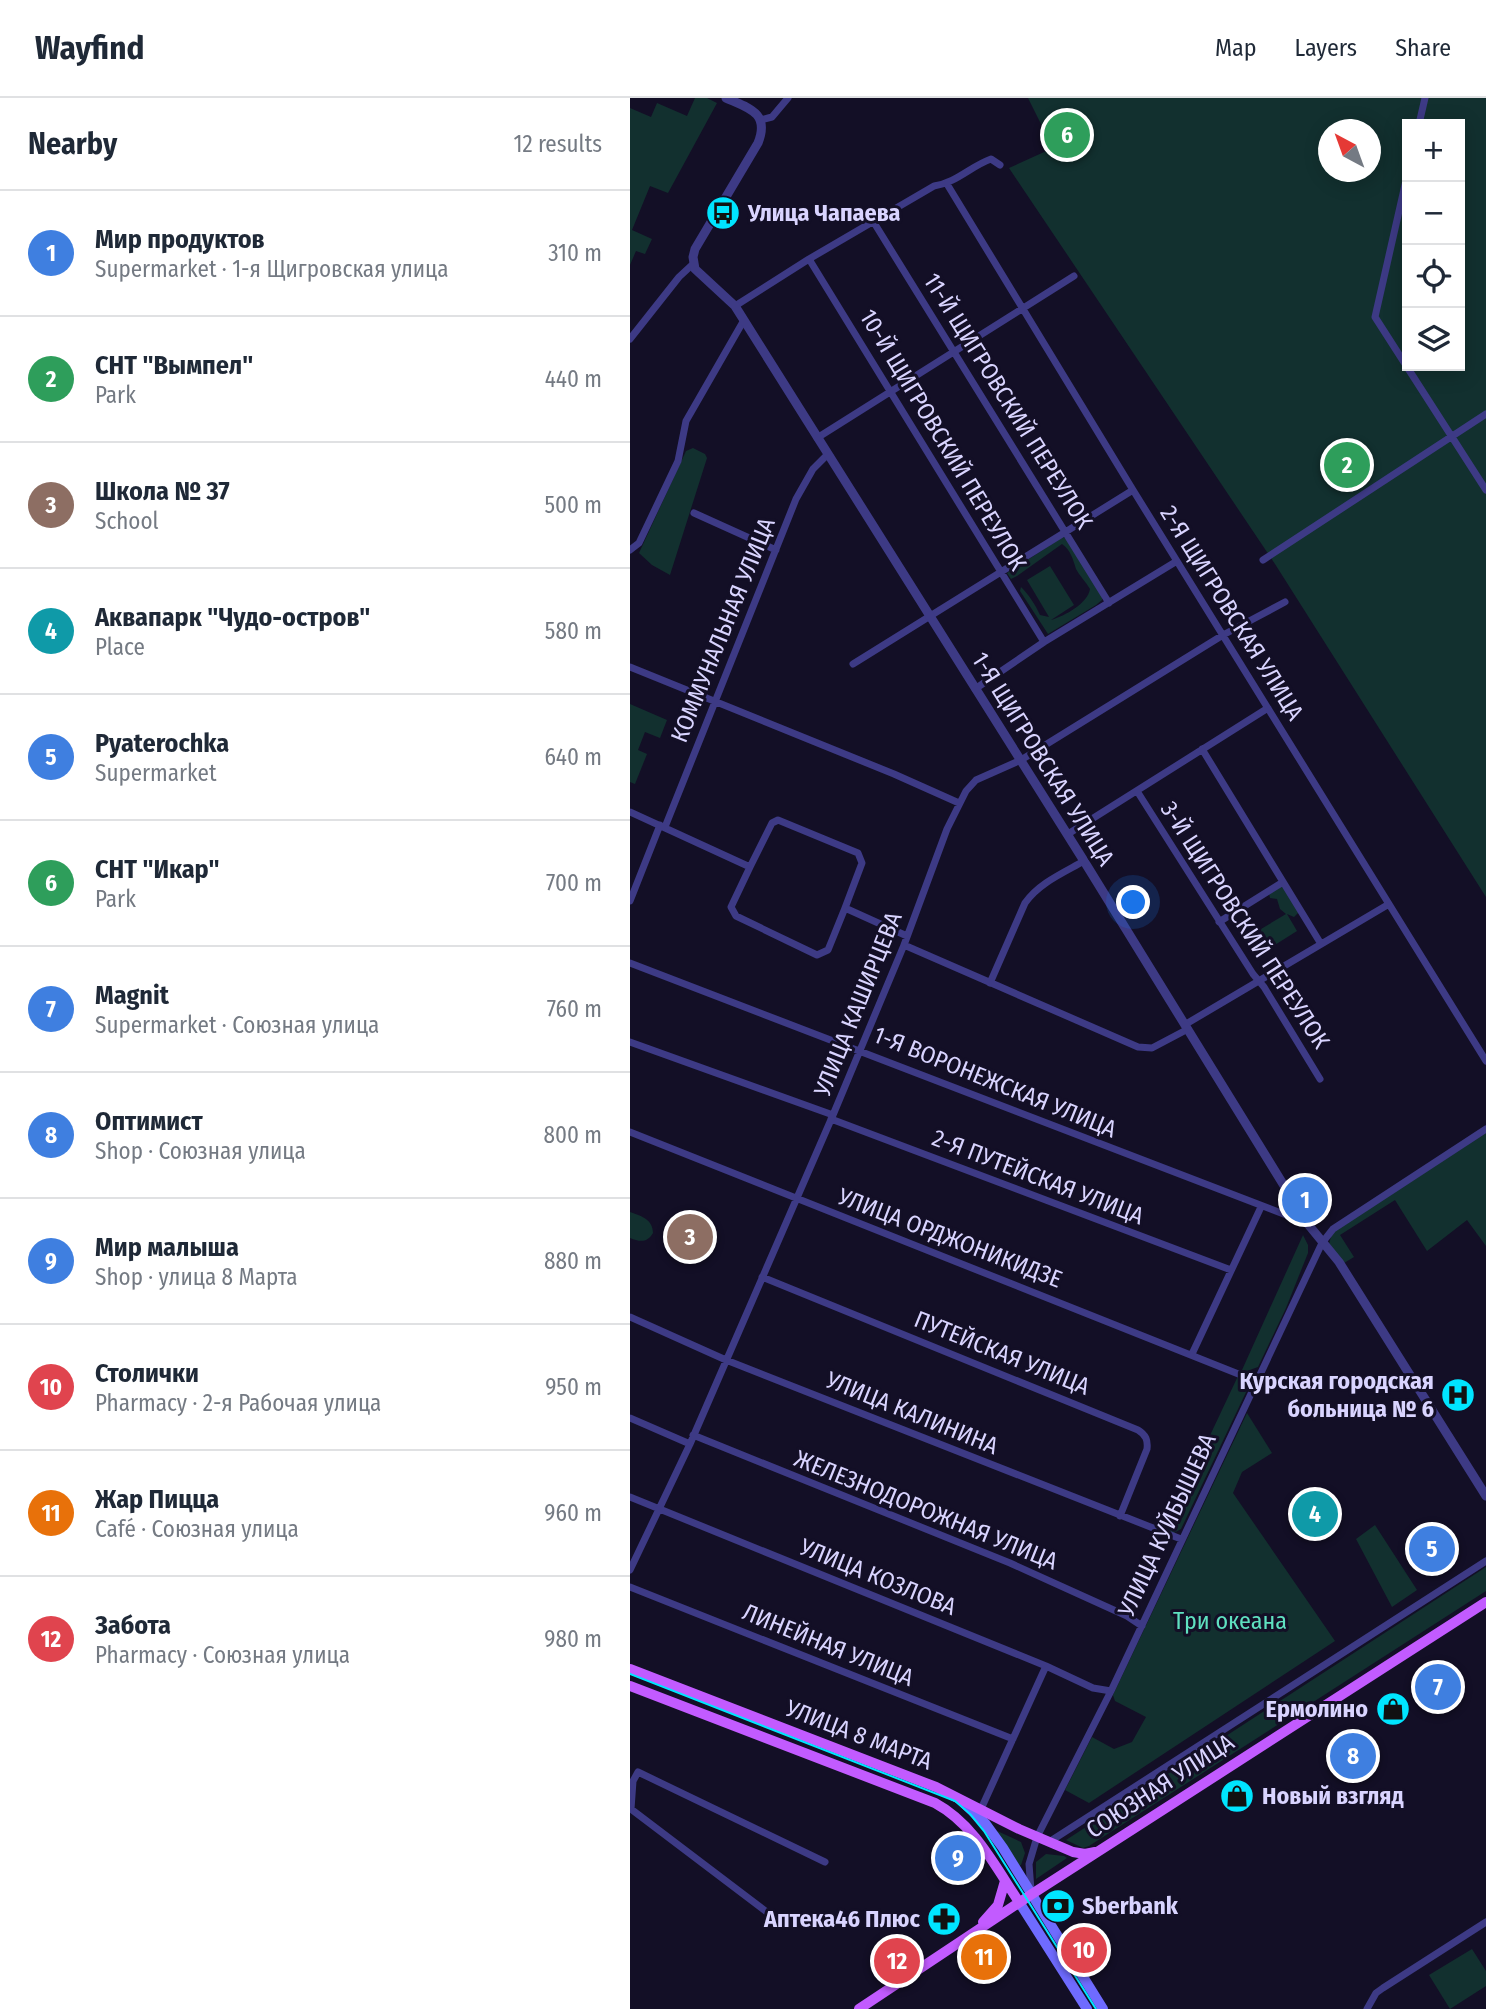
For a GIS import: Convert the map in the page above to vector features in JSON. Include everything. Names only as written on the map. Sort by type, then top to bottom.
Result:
[{"type":"main road","name":"СОЮЗНАЯ УЛИЦА","points":[[859,2009],[1098,1851],[1486,1602]]},
{"type":"main road","name":"УЛИЦА 8 МАРТА","points":[[630,1670],[957,1797],[985,1823],[1103,2009]]},
{"type":"main road","name":"УЛИЦА 8 МАРТА","points":[[630,1686],[950,1811],[972,1833],[1020,1902]]},
{"type":"main road","points":[[957,1797],[1049,1842],[1081,1854],[1098,1851]]},
{"type":"main road","points":[[957,1944],[998,1905],[1005,1881]]},
{"type":"main road","points":[[1020,1902],[1087,2009]]},
{"type":"street","points":[[630,339],[679,277],[693,264],[695,249],[758,143],[762,130],[761,120],[750,109],[726,98]]},
{"type":"street","points":[[761,120],[772,117],[788,98]]},
{"type":"street","points":[[1420,119],[1424,98]]},
{"type":"street","points":[[735,306],[934,186],[947,184],[991,159],[1000,165]]},
{"type":"street","points":[[1406,182],[1375,317],[1486,489]]},
{"type":"street","name":"2-Я ЩИГРОВСКАЯ УЛИЦА","points":[[947,184],[1133,491],[1486,1061]]},
{"type":"street","name":"11-Й ЩИГРОВСКИЙ ПЕРЕУЛОК","points":[[873,221],[1109,603]]},
{"type":"street","name":"10-Й ЩИГРОВСКИЙ ПЕРЕУЛОК","points":[[809,259],[1044,642]]},
{"type":"street","name":"1-Я ЩИГРОВСКАЯ УЛИЦА","points":[[693,264],[702,277],[735,306],[1068,834],[1307,1223],[1339,1262],[1486,1496]]},
{"type":"street","points":[[817,438],[1074,276]]},
{"type":"street","points":[[630,550],[639,543],[678,461],[685,421],[744,320]]},
{"type":"street","points":[[1263,560],[1486,414]]},
{"type":"street","name":"КОММУНАЛЬНАЯ УЛИЦА","points":[[630,901],[806,480],[827,454]]},
{"type":"street","points":[[853,664],[1133,491]]},
{"type":"street","points":[[694,513],[776,550]]},
{"type":"street","points":[[975,689],[1044,642],[1177,561]]},
{"type":"street","name":"УЛИЦА КАШИРЦЕВА","points":[[630,1570],[690,1444],[832,1117],[904,945],[959,803],[976,779],[1021,761],[1223,635],[1285,602]]},
{"type":"street","points":[[630,667],[959,803]]},
{"type":"street","points":[[1068,834],[1268,708]]},
{"type":"street","points":[[1202,748],[1321,944]]},
{"type":"street","name":"3-Й ЩИГРОВСКИЙ ПЕРЕУЛОК","points":[[1137,790],[1320,1079]]},
{"type":"street","points":[[630,812],[750,867]]},
{"type":"street","points":[[778,820],[858,853],[863,863],[845,908],[828,950],[817,955],[732,912],[772,823],[778,820]]},
{"type":"street","points":[[990,983],[1031,893],[1084,861]]},
{"type":"street","points":[[1219,922],[1283,882]]},
{"type":"street","points":[[904,945],[1138,1047],[1152,1048],[1258,981],[1390,904]]},
{"type":"street","points":[[845,908],[907,936]]},
{"type":"street","name":"1-Я ВОРОНЕЖСКАЯ УЛИЦА","points":[[630,963],[1307,1223]]},
{"type":"street","name":"2-Я ПУТЕЙСКАЯ УЛИЦА","points":[[630,1042],[1231,1270]]},
{"type":"street","name":"УЛИЦА КУЙБЫШЕВА","points":[[1032,1894],[1029,1864],[1037,1837],[1111,1691],[1322,1242],[1333,1229],[1486,1129]]},
{"type":"street","name":"УЛИЦА ОРДЖОНИКИДЗЕ","points":[[630,1132],[1256,1381]]},
{"type":"street","points":[[1192,1354],[1261,1207]]},
{"type":"street","name":"ПУТЕЙСКАЯ УЛИЦА","points":[[762,1276],[1138,1430],[1148,1442],[1147,1449],[1120,1516]]},
{"type":"street","name":"УЛИЦА КАЛИНИНА","points":[[630,1317],[726,1360],[1181,1539]]},
{"type":"street","points":[[630,1418],[690,1444]]},
{"type":"street","name":"ЖЕЛЕЗНОДОРОЖНАЯ УЛИЦА","points":[[693,1435],[1010,1563],[1126,1616],[1142,1626]]},
{"type":"street","name":"УЛИЦА КОЗЛОВА","points":[[630,1497],[1046,1666],[1093,1688],[1111,1691]]},
{"type":"street","points":[[1049,1842],[1486,1561]]},
{"type":"street","name":"ЛИНЕЙНАЯ УЛИЦА","points":[[630,1587],[1013,1739]]},
{"type":"street","points":[[981,1809],[1046,1666]]},
{"type":"street","points":[[768,1913],[631,1809],[636,1775],[640,1772],[825,1862]]},
{"type":"street","points":[[1367,2009],[1376,1993],[1486,1922]]},
{"type":"green space","points":[[695,98],[707,98],[717,103],[668,193],[650,186],[632,230],[652,239],[645,254],[636,251],[630,265],[630,108],[651,117],[657,103],[687,116]]},
{"type":"green space","points":[[1028,98],[1486,98],[1486,897],[1275,564],[1009,168],[1053,148]]},
{"type":"green space","points":[[693,448],[707,458],[670,575],[652,565],[639,553],[686,451]]},
{"type":"green space","points":[[1063,537],[1068,539],[1102,600],[1048,634],[1020,591],[1021,587],[1040,615],[1049,617],[1027,580],[1050,566],[1074,605],[1051,620],[1075,608],[1085,599],[1090,589],[1076,569],[1070,552],[1062,544],[1017,576],[1011,579],[1007,573]]},
{"type":"green space","points":[[630,704],[667,720],[660,738],[645,732],[638,750],[647,754],[635,784],[630,782]]},
{"type":"green space","points":[[1280,885],[1299,912],[1294,917],[1287,914],[1297,931],[1262,953],[1251,935],[1286,914],[1280,909],[1277,899],[1270,898],[1269,893]]},
{"type":"green space","points":[[1486,1133],[1486,1246],[1467,1220],[1427,1251],[1395,1200],[1340,1235],[1354,1257],[1344,1263],[1329,1244],[1332,1233]]},
{"type":"green space","points":[[630,1212],[651,1224],[653,1233],[648,1239],[640,1241],[630,1238]]},
{"type":"green space","points":[[1303,1235],[1308,1245],[1308,1253],[1286,1308],[1258,1367],[1242,1370]]},
{"type":"green space","points":[[1238,1376],[1246,1381],[1248,1388],[1181,1529],[1174,1533],[1165,1531]]},
{"type":"green space","name":"Три океана","points":[[1247,1413],[1272,1453],[1242,1472],[1233,1493],[1335,1641],[1089,1803],[1065,1790],[1092,1737],[1114,1749],[1132,1742],[1146,1717],[1115,1701],[1113,1695]]},
{"type":"green space","points":[[1375,1525],[1417,1590],[1392,1607],[1356,1539]]},
{"type":"green space","points":[[1486,1567],[1486,1591],[1089,1846],[1083,1848],[1066,1840]]},
{"type":"green space","points":[[995,1830],[1021,1842],[1025,1853],[1021,1865],[1018,1866]]},
{"type":"green space","points":[[1046,1854],[1067,1858],[1036,1879],[1036,1862]]},
{"type":"green space","points":[[1472,1949],[1486,1971],[1486,1986],[1450,2009],[1429,1975]]},
{"type":"tram line","points":[[630,1674],[955,1801],[984,1831],[1096,2009]]},
{"type":"place","name":"СНТ \"Икар\"","points":[[1067,135]]},
{"type":"place","name":"Улица Чапаева","points":[[723,213]]},
{"type":"place","name":"СНТ \"Вымпел\"","points":[[1347,465]]},
{"type":"place","name":"Мир продуктов","points":[[1305,1200]]},
{"type":"place","name":"Школа № 37","points":[[690,1237]]},
{"type":"place","name":"Курская городская больница № 6","points":[[1458,1395]]},
{"type":"place","name":"Аквапарк \"Чудо-остров\"","points":[[1315,1514]]},
{"type":"place","name":"Pyaterochka","points":[[1432,1549]]},
{"type":"place","name":"Magnit","points":[[1438,1687]]},
{"type":"place","name":"Ермолино","points":[[1393,1709]]},
{"type":"place","name":"Оптимист","points":[[1353,1756]]},
{"type":"place","name":"Новый взгляд","points":[[1237,1796]]},
{"type":"place","name":"Мир малыша","points":[[958,1858]]},
{"type":"place","name":"Sberbank","points":[[1058,1906]]},
{"type":"place","name":"Аптека46 Плюс","points":[[944,1919]]},
{"type":"place","name":"Столички","points":[[1084,1950]]},
{"type":"place","name":"Жар Пицца","points":[[984,1957]]},
{"type":"place","name":"Забота","points":[[897,1961]]}]
